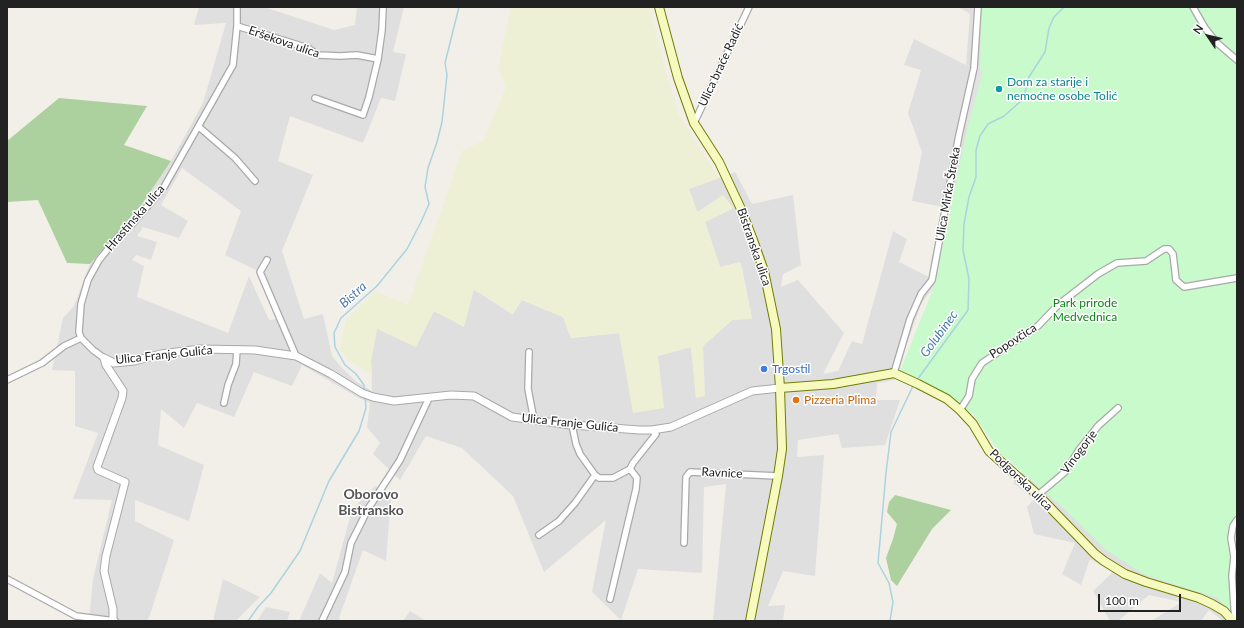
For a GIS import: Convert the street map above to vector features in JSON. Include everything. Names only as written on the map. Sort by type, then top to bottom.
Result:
[{"type":"main road","name":"Bistranska ulica","points":[[659,7],[678,78],[694,123],[719,162],[741,209],[764,271],[776,329],[782,449],[750,621]]},
{"type":"main road","name":"Podgorska ulica","points":[[894,373],[947,399],[960,410],[973,424],[989,451],[1038,495],[1095,554],[1104,561],[1125,574],[1199,598],[1224,611],[1234,621]]},
{"type":"main road","points":[[780,388],[833,384],[894,373]]},
{"type":"street","name":"Hrastinska ulica","points":[[80,338],[81,304],[88,280],[99,260],[164,187],[233,65],[237,26],[237,7]]},
{"type":"street","name":"Ulica braće Radić","points":[[694,123],[749,7]]},
{"type":"street","name":"Ulica Mirka Štreka","points":[[894,373],[913,313],[921,294],[932,280],[959,135],[974,68],[978,7]]},
{"type":"street","points":[[1193,7],[1205,28],[1216,42],[1237,60]]},
{"type":"street","points":[[314,98],[363,115],[378,59],[383,8]]},
{"type":"street","name":"Eršekova ulica","points":[[237,26],[308,48],[318,55],[357,55],[378,59]]},
{"type":"street","points":[[199,126],[235,158],[255,181]]},
{"type":"street","name":"Popovčica","points":[[960,410],[969,396],[972,379],[982,363],[1038,326],[1058,305],[1098,274],[1117,263],[1146,261],[1164,249],[1168,249],[1173,254],[1176,280],[1184,286],[1237,278]]},
{"type":"street","points":[[267,260],[260,272],[296,356]]},
{"type":"street","points":[[7,380],[42,363],[64,346],[80,338],[104,358],[106,365],[123,391],[122,398],[96,467],[98,470],[125,482],[106,556],[104,572],[113,609],[114,621],[76,616],[7,579]]},
{"type":"street","name":"Ulica Franje Gulića","points":[[104,358],[114,363],[134,361],[161,354],[200,349],[237,349],[296,356],[331,374],[362,393],[373,397],[394,401],[451,395],[474,396],[512,417],[572,425],[652,430],[670,427],[752,391],[780,388]]},
{"type":"street","points":[[224,404],[228,385],[236,364],[237,349]]},
{"type":"street","points":[[529,352],[528,389],[534,420]]},
{"type":"street","points":[[322,621],[345,572],[351,543],[368,509],[400,460],[429,398]]},
{"type":"street","name":"Vinogorje","points":[[1038,495],[1065,472],[1079,450],[1098,426],[1118,408]]},
{"type":"street","points":[[572,425],[580,454],[595,475],[599,478],[613,478],[630,470],[633,463],[656,434],[652,430]]},
{"type":"street","points":[[610,600],[636,489],[637,478],[630,470]]},
{"type":"street","name":"Ravnice","points":[[684,544],[686,477],[690,472],[778,476]]},
{"type":"street","points":[[539,535],[559,521],[575,503],[595,475]]},
{"type":"street","points":[[1234,621],[1232,576],[1234,557],[1231,538],[1233,526],[1237,520]]},
{"type":"shaded area","points":[[199,7],[264,7],[334,30],[355,25],[357,7],[404,7],[393,52],[406,54],[395,101],[381,98],[363,143],[290,116],[278,161],[313,175],[282,251],[304,319],[323,314],[332,356],[357,382],[372,391],[371,360],[377,329],[434,311],[464,326],[473,289],[512,314],[522,300],[563,317],[571,338],[619,333],[658,356],[691,347],[696,397],[703,346],[732,320],[752,318],[741,263],[720,267],[705,222],[733,208],[697,212],[689,189],[735,172],[752,204],[793,195],[801,265],[783,274],[781,287],[798,280],[844,333],[823,374],[838,371],[852,341],[862,344],[893,231],[907,239],[899,262],[929,277],[932,255],[961,251],[921,304],[895,380],[877,383],[876,400],[900,400],[885,445],[842,448],[838,434],[798,440],[797,457],[824,455],[815,576],[783,571],[768,606],[785,605],[783,621],[713,621],[726,484],[704,487],[702,573],[638,569],[621,620],[592,592],[606,520],[544,572],[513,496],[462,448],[426,436],[400,480],[373,454],[380,443],[367,427],[370,403],[302,365],[292,386],[254,372],[234,417],[197,403],[184,428],[161,409],[158,445],[204,465],[189,521],[135,500],[135,521],[174,540],[150,615],[147,621],[89,621],[93,579],[112,500],[73,499],[98,433],[75,426],[75,371],[52,370],[63,318],[74,306],[90,264],[142,204],[171,161],[203,103],[226,23],[194,25]],"holes":[[[182,168],[241,211],[225,255],[258,271],[276,319],[269,320],[249,276],[228,333],[137,297],[144,266],[132,260],[136,255],[151,260],[157,242],[137,236],[143,227],[179,238],[188,221],[161,205]]]},
{"type":"shaded area","points":[[958,7],[1041,7],[965,211],[912,201],[922,152],[908,113],[921,70],[904,65],[914,39],[966,65],[970,14]]},
{"type":"shaded area","points":[[977,67],[983,71],[968,126],[963,124]]},
{"type":"shaded area","points":[[1076,412],[1212,520],[1237,621],[1223,621],[1209,610],[1201,621],[1151,621],[1182,602],[1149,595],[1118,621],[1110,621],[1093,591],[1113,572],[1090,559],[1081,585],[1062,574],[1075,543],[1034,534],[1027,507],[1034,499],[1013,483]]},
{"type":"shaded area","points":[[375,486],[391,498],[386,561],[363,550],[339,618],[341,621],[299,621],[320,573],[332,583],[352,510]]},
{"type":"shaded area","points":[[223,579],[260,597],[236,621],[213,621]]},
{"type":"shaded area","points":[[266,607],[290,612],[287,621],[257,621]]},
{"type":"shaded area","points":[[410,611],[426,621],[403,621]]},
{"type":"green space","points":[[511,7],[650,7],[664,66],[679,115],[719,178],[689,189],[697,212],[723,195],[734,208],[705,222],[720,267],[740,262],[752,319],[732,320],[703,346],[705,396],[696,398],[691,347],[658,356],[664,408],[633,413],[619,333],[571,338],[563,317],[522,300],[513,314],[474,289],[464,327],[434,311],[416,347],[377,329],[371,360],[372,376],[350,361],[339,349],[346,320],[375,291],[408,305],[462,151],[484,140],[506,87],[498,68]]},
{"type":"green space","name":"Park prirode Medvednica","points":[[982,7],[1237,7],[1237,617],[1217,598],[1145,575],[1106,550],[1064,509],[999,452],[973,414],[941,391],[900,371],[935,284],[980,66]]},
{"type":"green space","points":[[59,98],[147,106],[124,145],[171,161],[142,204],[90,264],[67,263],[38,200],[7,202],[7,141]]},
{"type":"green space","points":[[895,495],[951,510],[932,529],[897,586],[891,580],[886,558],[897,524],[887,512],[889,502]]},
{"type":"waterway","name":"Bistra","points":[[364,392],[364,385],[356,374],[345,365],[335,347],[334,333],[341,318],[377,286],[407,249],[429,204],[425,187],[428,168],[442,122],[447,75],[445,63],[459,7]]},
{"type":"waterway","name":"Golubinec","points":[[917,380],[968,310],[969,279],[963,250],[964,224],[969,197],[976,177],[976,150],[980,136],[988,124],[1004,116],[1021,101],[1029,77],[1045,52],[1049,28],[1054,17],[1064,7]]},
{"type":"waterway","name":"Golubinec","points":[[890,621],[893,602],[889,583],[878,563],[886,473],[891,432],[914,384]]},
{"type":"waterway","name":"Bistra","points":[[248,621],[271,593],[300,551],[329,481],[359,431],[366,408],[365,396]]},
{"type":"place","name":"Dom za starije i nemoćne osobe Tolić","points":[[999,89]]},
{"type":"place","name":"Trgostil","points":[[764,369]]},
{"type":"place","name":"Pizzeria Plima","points":[[796,400]]},
{"type":"district","name":"Oborovo Bistransko","points":[[371,502]]}]
